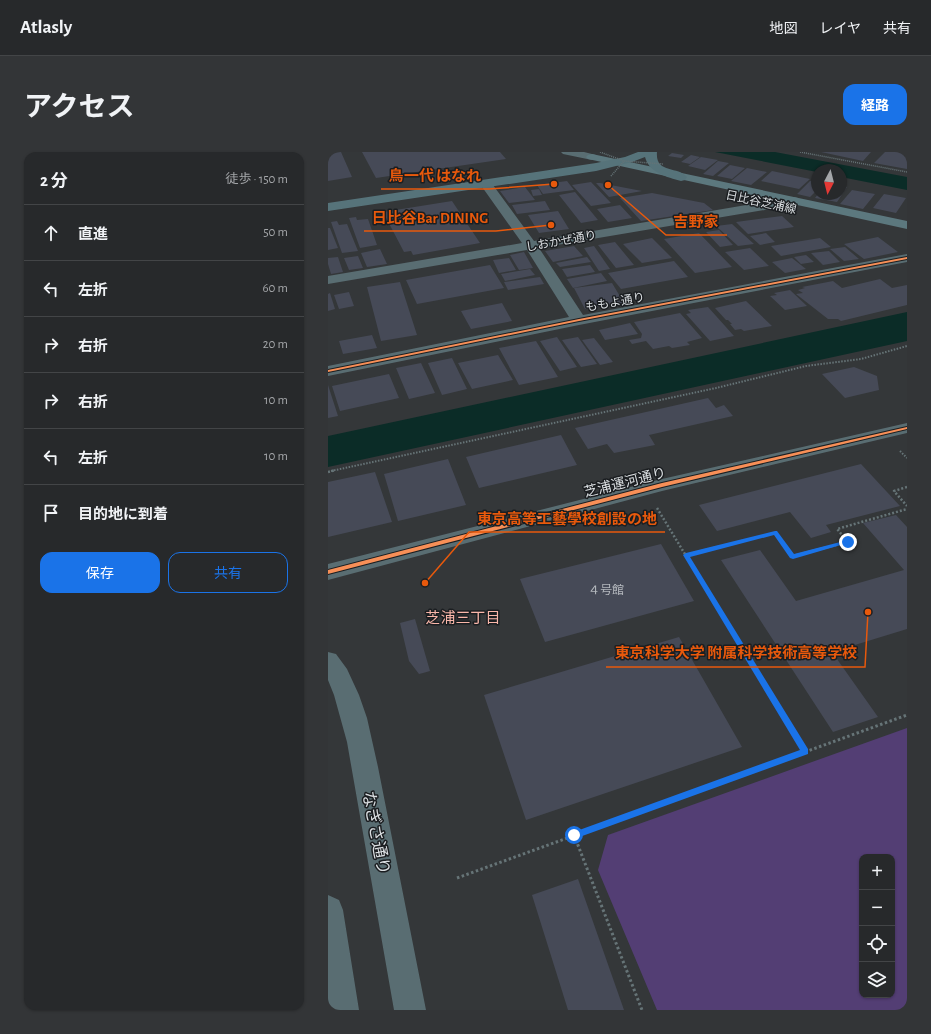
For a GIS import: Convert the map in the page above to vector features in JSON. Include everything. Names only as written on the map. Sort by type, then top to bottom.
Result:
[{"type":"main road","points":[[328,207],[574,170],[622,157],[639,157],[648,152]]},
{"type":"main road","points":[[651,152],[650,159],[652,164],[666,172],[681,177]]},
{"type":"main road","name":"日比谷芝浦線","points":[[596,155],[622,157],[681,177],[907,225]]},
{"type":"main road","points":[[328,196],[596,155]]},
{"type":"main road","name":"日比谷芝浦線","points":[[622,157],[624,169],[636,175],[907,234]]},
{"type":"main road","points":[[574,170],[599,170],[636,175]]},
{"type":"street","points":[[567,152],[596,155]]},
{"type":"street","points":[[486,184],[531,246],[579,320]]},
{"type":"street","name":"しおかぜ通り","points":[[328,280],[794,201]]},
{"type":"street","name":"ももよ通り","points":[[328,371],[579,320],[907,258]]},
{"type":"street","name":"芝浦運河通り","points":[[328,572],[662,485],[907,428]]},
{"type":"street","name":"なぎさ通り","points":[[328,661],[336,670],[345,689],[358,735],[410,1010]]},
{"type":"street","points":[[328,910],[343,1010]]},
{"type":"path","points":[[800,152],[907,172]]},
{"type":"path","points":[[596,155],[622,157],[663,164]]},
{"type":"path","points":[[611,176],[622,157]]},
{"type":"path","points":[[328,472],[716,388],[806,366],[861,359],[907,346]]},
{"type":"path","points":[[907,488],[894,491],[907,506]]},
{"type":"path","points":[[657,508],[805,752]]},
{"type":"path","points":[[686,555],[775,533],[793,556],[848,542],[837,529],[907,509]]},
{"type":"path","points":[[457,878],[907,715]]},
{"type":"path","points":[[574,835],[642,1010]]},
{"type":"shaded area","points":[[715,152],[775,152],[838,164],[811,164],[811,171]]},
{"type":"shaded area","points":[[847,166],[907,177],[907,190],[847,178]]},
{"type":"shaded area","points":[[907,312],[907,341],[328,467],[328,436]]},
{"type":"shaded area","points":[[907,728],[907,1010],[657,1010],[598,870],[608,835]]},
{"type":"building","points":[[341,152],[352,177],[328,181],[328,153]]},
{"type":"building","points":[[362,152],[500,152],[506,159],[376,178]]},
{"type":"building","points":[[821,152],[871,152],[863,161]]},
{"type":"building","points":[[885,152],[907,152],[907,169],[874,163]]},
{"type":"building","points":[[672,153],[684,155],[681,158],[668,156]]},
{"type":"building","points":[[691,155],[700,157],[690,164],[681,162]]},
{"type":"building","points":[[701,157],[718,160],[705,170],[688,166]]},
{"type":"building","points":[[718,161],[729,163],[713,176],[703,174]]},
{"type":"building","points":[[730,165],[745,168],[732,179],[717,176]]},
{"type":"building","points":[[747,168],[767,172],[751,185],[731,181]]},
{"type":"building","points":[[772,171],[810,179],[799,189],[761,181]]},
{"type":"building","points":[[567,181],[574,190],[543,194],[537,185]]},
{"type":"building","points":[[810,181],[811,181],[810,197],[797,194]]},
{"type":"building","points":[[591,182],[611,203],[591,206],[572,185]]},
{"type":"building","points":[[596,183],[600,183],[642,191],[609,197]]},
{"type":"building","points":[[525,187],[535,200],[509,203],[500,191]]},
{"type":"building","points":[[539,189],[542,195],[533,196],[531,190]]},
{"type":"building","points":[[852,190],[875,194],[863,209],[840,204],[843,200],[847,200],[847,196]]},
{"type":"building","points":[[575,192],[598,220],[581,223],[559,195]]},
{"type":"building","points":[[652,193],[704,203],[713,210],[641,221],[620,198]]},
{"type":"building","points":[[884,194],[906,198],[896,213],[873,208]]},
{"type":"building","points":[[826,200],[838,200],[837,202]]},
{"type":"building","points":[[452,201],[480,243],[413,255],[411,251],[404,252],[383,212]]},
{"type":"building","points":[[545,201],[550,210],[517,214],[512,205]]},
{"type":"building","points":[[620,205],[632,218],[608,222],[597,209]]},
{"type":"building","points":[[558,211],[569,229],[539,233],[528,215]]},
{"type":"building","points":[[782,216],[794,227],[748,234],[736,222]]},
{"type":"building","points":[[356,217],[357,220],[368,219],[377,245],[360,248],[349,218]]},
{"type":"building","points":[[337,221],[339,225],[347,224],[358,251],[342,253],[331,222]]},
{"type":"building","points":[[732,224],[754,244],[738,246],[716,226]]},
{"type":"building","points":[[328,228],[330,228],[338,248],[328,250]]},
{"type":"building","points":[[719,230],[733,245],[720,247],[706,232]]},
{"type":"building","points":[[699,233],[732,267],[695,273],[664,239]]},
{"type":"building","points":[[766,233],[775,242],[760,245],[750,236]]},
{"type":"building","points":[[878,237],[898,252],[864,259],[844,244]]},
{"type":"building","points":[[652,238],[672,258],[642,263],[623,244]]},
{"type":"building","points":[[820,238],[831,247],[781,256],[771,246]]},
{"type":"building","points":[[615,242],[634,265],[616,268],[598,245]]},
{"type":"building","points":[[574,246],[583,256],[553,262],[545,251]]},
{"type":"building","points":[[594,246],[610,269],[599,271],[584,248]]},
{"type":"building","points":[[845,247],[859,259],[844,261],[830,249]]},
{"type":"building","points":[[750,248],[769,266],[744,270],[725,252]]},
{"type":"building","points":[[380,249],[387,264],[367,267],[361,253]]},
{"type":"building","points":[[829,251],[840,262],[823,265],[811,253]]},
{"type":"building","points":[[524,252],[533,268],[519,270],[510,255]]},
{"type":"building","points":[[806,255],[814,262],[801,264],[794,257]]},
{"type":"building","points":[[358,256],[363,268],[349,270],[344,258]]},
{"type":"building","points":[[338,257],[343,272],[331,274],[328,258]]},
{"type":"building","points":[[587,257],[591,262],[560,267],[556,263]]},
{"type":"building","points":[[509,258],[516,270],[499,273],[493,260]]},
{"type":"building","points":[[792,258],[806,269],[785,273],[772,262]]},
{"type":"building","points":[[674,261],[688,277],[621,289],[608,273]]},
{"type":"building","points":[[490,265],[504,288],[417,304],[406,280]]},
{"type":"building","points":[[590,265],[595,272],[567,277],[562,269]]},
{"type":"building","points":[[530,269],[535,275],[505,281],[501,274]]},
{"type":"building","points":[[601,273],[607,281],[573,288],[567,279]]},
{"type":"building","points":[[540,277],[544,284],[508,290],[504,282]]},
{"type":"building","points":[[880,279],[892,288],[907,285],[907,305],[841,321],[838,319],[828,319],[796,294],[803,293],[798,290],[805,288],[802,287],[833,281],[842,288]]},
{"type":"building","points":[[400,282],[417,335],[381,341],[367,287]]},
{"type":"building","points":[[612,283],[624,303],[585,309],[574,288]]},
{"type":"building","points":[[790,290],[807,306],[785,310],[770,296],[777,295],[774,293]]},
{"type":"building","points":[[349,292],[354,306],[339,309],[334,295]]},
{"type":"building","points":[[330,293],[335,309],[328,311],[328,294]]},
{"type":"building","points":[[746,301],[772,326],[744,331],[741,329],[735,330],[730,324],[732,324],[715,308]]},
{"type":"building","points":[[502,303],[512,321],[471,329],[461,311]]},
{"type":"building","points":[[708,307],[734,336],[710,341],[686,314],[691,313],[688,310]]},
{"type":"building","points":[[680,313],[702,338],[687,342],[690,345],[672,348],[669,346],[653,349],[646,341],[632,344],[629,340],[641,338],[642,334],[634,322]]},
{"type":"building","points":[[630,323],[638,334],[605,340],[599,330]]},
{"type":"building","points":[[372,335],[377,348],[343,354],[339,341]]},
{"type":"building","points":[[557,337],[577,367],[560,371],[540,341]]},
{"type":"building","points":[[578,337],[597,364],[581,367],[562,340]]},
{"type":"building","points":[[594,338],[613,362],[600,365],[582,340]]},
{"type":"building","points":[[536,341],[558,377],[519,385],[499,348]]},
{"type":"building","points":[[498,355],[513,380],[472,389],[458,363]]},
{"type":"building","points":[[452,358],[467,389],[442,395],[428,363]]},
{"type":"building","points":[[421,363],[435,393],[409,399],[396,368]]},
{"type":"building","points":[[854,367],[877,376],[879,390],[845,398],[822,374]]},
{"type":"building","points":[[389,374],[399,398],[340,411],[332,386]]},
{"type":"building","points":[[328,385],[338,416],[328,418]]},
{"type":"building","points":[[708,398],[716,408],[724,405],[733,416],[649,435],[655,445],[614,453],[607,444],[588,449],[575,428]]},
{"type":"building","points":[[561,435],[577,465],[479,488],[466,457]]},
{"type":"building","points":[[448,459],[466,505],[398,521],[384,474]]},
{"type":"building","points":[[861,464],[900,506],[826,525],[831,532],[811,538],[790,512],[717,531],[699,505]]},
{"type":"building","points":[[375,472],[392,522],[328,537],[328,482]]},
{"type":"building","points":[[896,515],[907,527],[907,629],[832,652],[878,717],[833,732],[721,560],[760,550],[796,601],[904,570],[863,523]]},
{"type":"building","points":[[661,544],[694,601],[545,642],[520,579]]},
{"type":"building","points":[[415,619],[430,671],[419,674],[409,661],[400,623]]},
{"type":"building","points":[[679,637],[742,747],[526,820],[484,695]]},
{"type":"building","points":[[578,879],[624,1010],[568,1010],[532,895]]},
{"type":"cycle path","points":[[328,371],[579,320],[907,258]]},
{"type":"cycle path","points":[[328,572],[662,485],[907,428]]},
{"type":"place","name":"鳥一代 はなれ","points":[[554,184]]},
{"type":"place","name":"吉野家","points":[[608,185]]},
{"type":"place","name":"日比谷Bar DINING","points":[[551,225]]},
{"type":"place","name":"東京高等工藝學校創設の地","points":[[425,583]]},
{"type":"place","name":"東京科学大学 附属科学技術高等学校","points":[[868,612]]},
{"type":"district","name":"芝浦三丁目","points":[[463,618]]},
{"type":"route","points":[[574,835],[805,752],[686,555],[775,533],[793,556],[848,542]]}]
